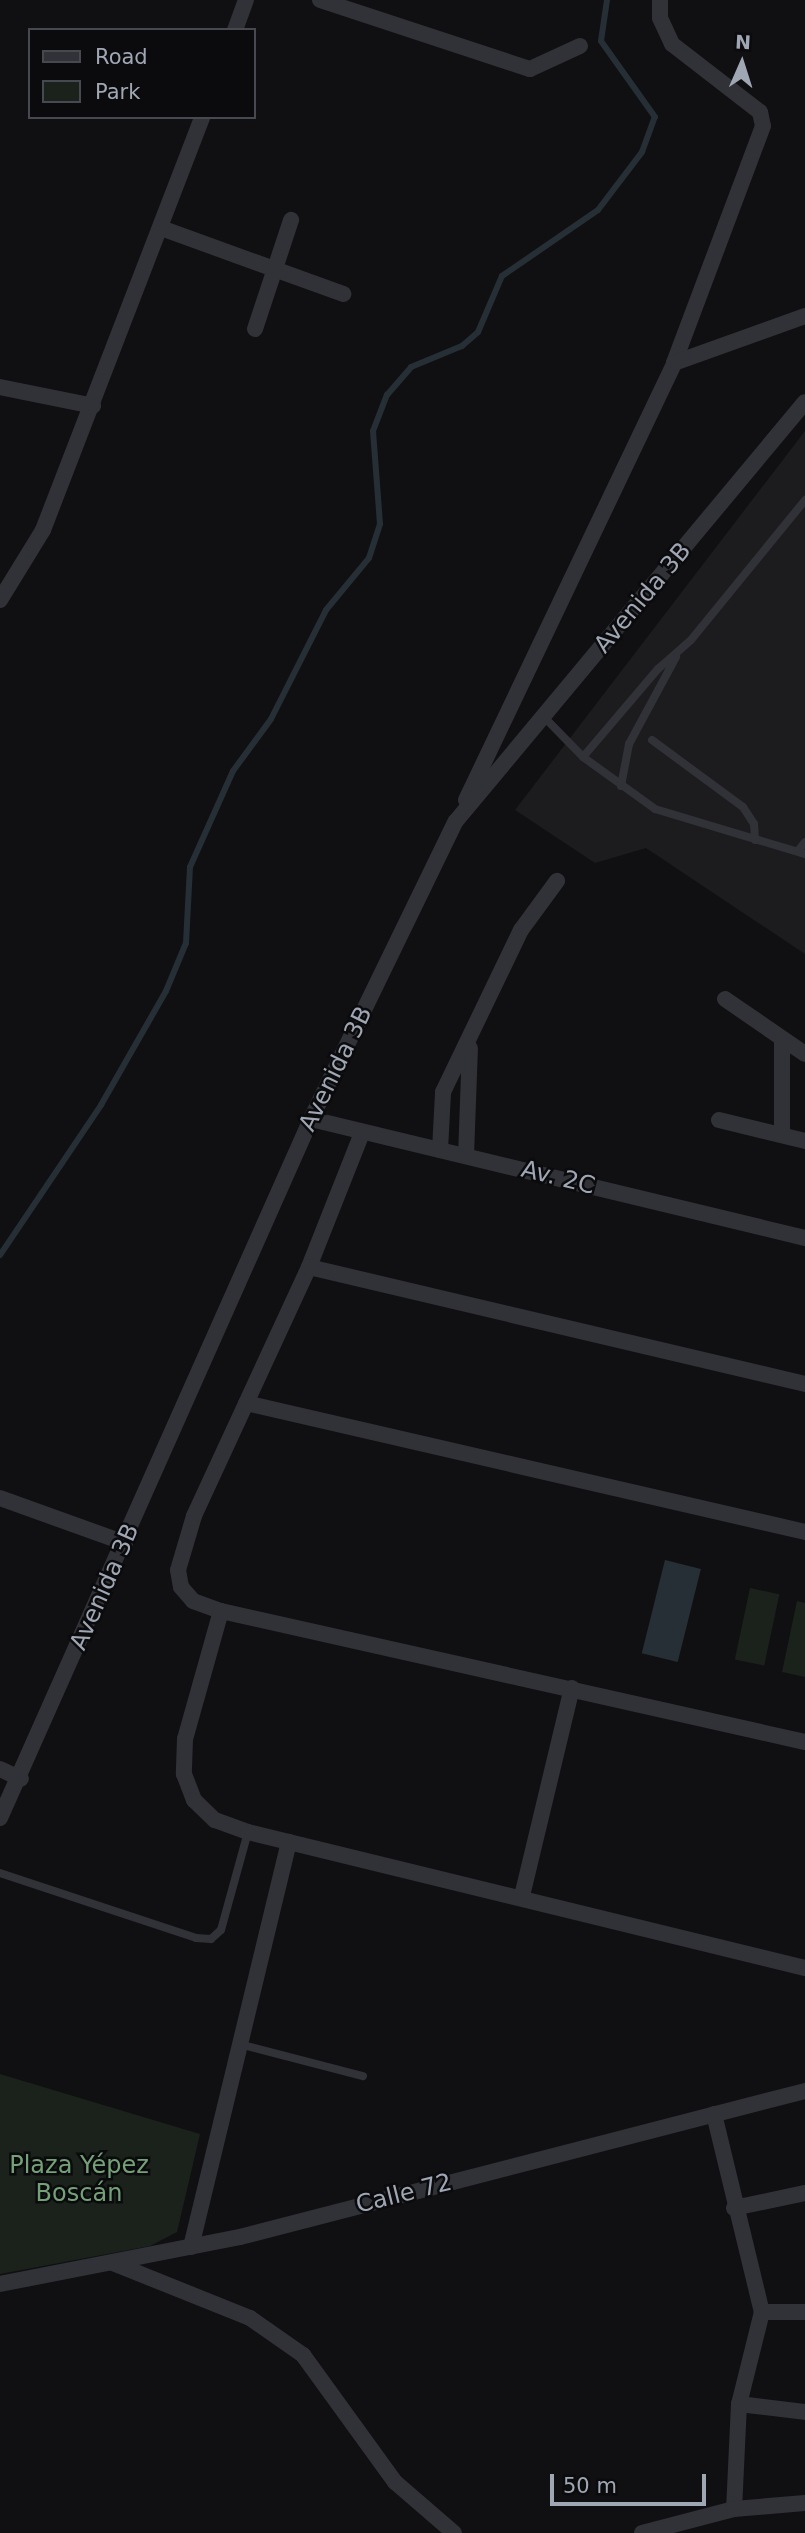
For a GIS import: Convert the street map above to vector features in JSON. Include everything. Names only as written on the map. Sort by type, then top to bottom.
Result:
[{"type":"street","points":[[236,28],[246,0]]},
{"type":"street","points":[[320,0],[530,69],[580,46]]},
{"type":"street","points":[[456,821],[674,363],[763,126],[760,112],[672,44],[660,18],[660,0]]},
{"type":"street","points":[[0,600],[43,530],[93,406],[201,119]]},
{"type":"street","points":[[255,329],[291,220]]},
{"type":"street","points":[[161,228],[343,294]]},
{"type":"street","points":[[674,363],[805,316]]},
{"type":"street","points":[[0,387],[93,406]]},
{"type":"street","name":"Avenida 3B","points":[[0,1818],[21,1779],[311,1119],[456,821],[805,402]]},
{"type":"street","points":[[440,1150],[443,1092],[471,1042],[520,930],[557,881]]},
{"type":"street","points":[[725,999],[805,1054]]},
{"type":"street","points":[[782,1039],[782,1135]]},
{"type":"street","points":[[466,1156],[471,1042]]},
{"type":"street","name":"Av. 2C","points":[[311,1119],[805,1238]]},
{"type":"street","points":[[719,1120],[805,1140]]},
{"type":"street","points":[[362,1133],[309,1266],[194,1516],[178,1570],[181,1587],[193,1601],[220,1611],[805,1742]]},
{"type":"street","points":[[309,1266],[805,1384]]},
{"type":"street","points":[[246,1403],[805,1532]]},
{"type":"street","points":[[0,1497],[125,1543]]},
{"type":"street","points":[[220,1611],[191,1704],[184,1774],[194,1800],[215,1820],[248,1832],[522,1896],[805,1968]]},
{"type":"street","points":[[522,1896],[572,1688]]},
{"type":"street","points":[[0,1769],[21,1779]]},
{"type":"street","points":[[191,2247],[289,1842]]},
{"type":"street","name":"Calle 72","points":[[0,2284],[191,2247],[805,2091]]},
{"type":"street","points":[[714,2114],[734,2208],[762,2312],[739,2404],[734,2509]]},
{"type":"street","points":[[734,2208],[805,2193]]},
{"type":"street","points":[[113,2263],[250,2318],[303,2355],[395,2482],[454,2533]]},
{"type":"street","points":[[762,2312],[805,2312]]},
{"type":"street","points":[[739,2404],[805,2412]]},
{"type":"street","points":[[642,2533],[734,2509],[805,2503]]},
{"type":"lane","points":[[583,757],[636,693],[679,651],[805,500]]},
{"type":"lane","points":[[621,786],[629,744],[679,651]]},
{"type":"lane","points":[[544,717],[583,757],[654,809],[802,853],[805,842]]},
{"type":"lane","points":[[652,740],[743,807],[754,824],[755,840]]},
{"type":"lane","points":[[0,1873],[196,1938],[211,1939],[221,1930],[248,1832]]},
{"type":"lane","points":[[239,2044],[363,2076]]},
{"type":"shaded area","points":[[805,431],[805,954],[646,848],[595,863],[515,810]]},
{"type":"shaded area","points":[[665,1560],[701,1569],[678,1662],[642,1653]]},
{"type":"green space","points":[[750,1588],[779,1594],[764,1666],[735,1659]]},
{"type":"green space","points":[[797,1601],[805,1603],[805,1677],[782,1672]]},
{"type":"green space","name":"Plaza Yépez Boscán","points":[[0,2074],[200,2134],[177,2232],[150,2246],[0,2274]]},
{"type":"waterway","points":[[0,1255],[101,1105],[166,991],[186,943],[190,867],[233,771],[271,719],[326,610],[369,558],[380,524],[373,431],[387,395],[411,367],[462,346],[478,332],[502,276],[598,210],[642,152],[655,117],[601,41],[607,0]]}]
